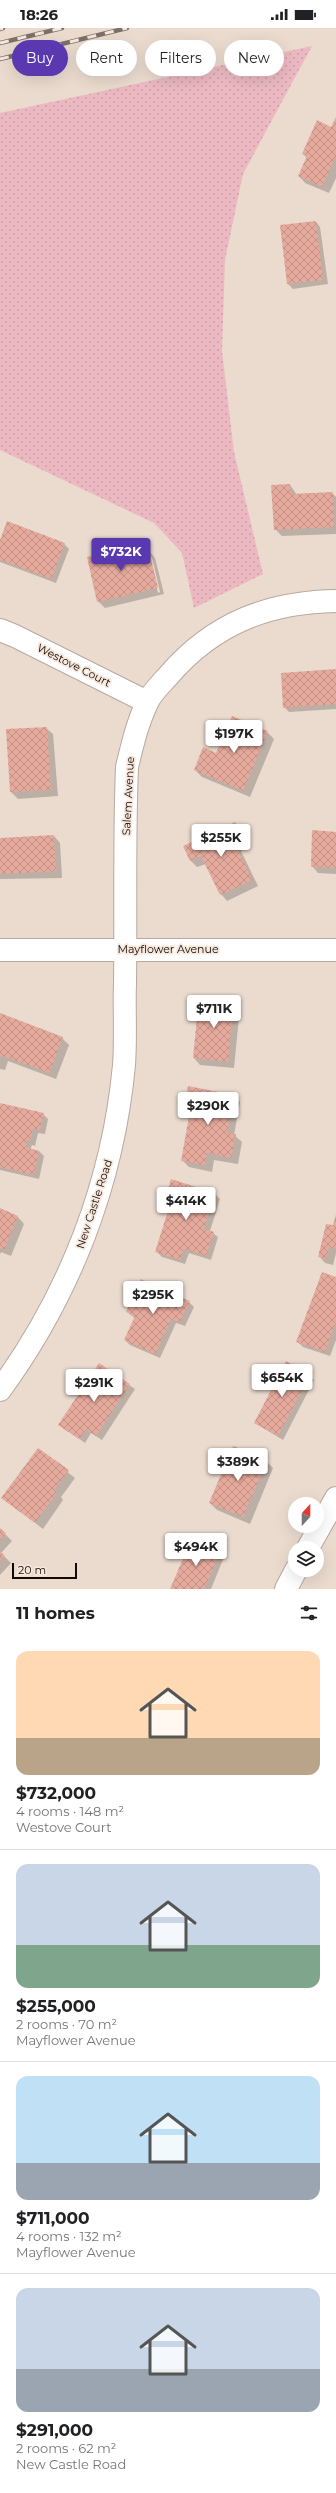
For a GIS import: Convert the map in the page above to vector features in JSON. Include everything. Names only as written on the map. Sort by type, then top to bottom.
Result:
[{"type":"street","name":"Salem Avenue","points":[[125,949],[127,768],[132,742],[147,702],[184,658],[210,636],[254,614],[274,608],[306,602],[336,601]]},
{"type":"street","name":"Westove Court","points":[[0,630],[15,636],[147,702]]},
{"type":"street","name":"New Castle Road","points":[[0,1390],[21,1362],[50,1312],[74,1264],[103,1180],[118,1109],[124,1063],[125,949]]},
{"type":"street","name":"Mayflower Avenue","points":[[0,950],[336,950]]},
{"type":"street","points":[[312,1541],[336,1498]]},
{"type":"street","points":[[286,1589],[292,1577]]},
{"type":"shaded area","points":[[312,46],[243,174],[225,260],[222,351],[234,452],[263,574],[194,608],[182,553],[154,523],[0,450],[0,113],[172,76],[216,76],[216,67],[224,65],[224,76],[284,76],[284,52]]},
{"type":"building","points":[[336,117],[336,156],[322,187],[298,176],[307,156],[302,154],[317,120],[331,127]]},
{"type":"building","points":[[316,221],[323,280],[287,284],[280,225]]},
{"type":"building","points":[[290,484],[291,494],[333,492],[334,527],[274,530],[271,485]]},
{"type":"building","points":[[7,521],[65,543],[51,579],[0,560],[0,540]]},
{"type":"building","points":[[125,540],[129,554],[149,550],[158,588],[97,602],[87,557],[105,553],[103,545]]},
{"type":"building","points":[[336,669],[336,704],[283,708],[281,673]]},
{"type":"building","points":[[232,716],[268,731],[243,791],[194,770],[203,747],[216,753]]},
{"type":"building","points":[[47,727],[51,790],[10,792],[6,729]]},
{"type":"building","points":[[235,822],[244,840],[235,844],[252,880],[220,895],[201,856],[190,861],[183,846]]},
{"type":"building","points":[[312,830],[336,832],[336,868],[311,867]]},
{"type":"building","points":[[54,835],[56,871],[0,874],[0,838]]},
{"type":"building","points":[[199,996],[234,999],[228,1062],[193,1058]]},
{"type":"building","points":[[0,1013],[63,1037],[49,1073],[1,1055],[0,1059]]},
{"type":"building","points":[[188,1086],[234,1095],[227,1133],[236,1134],[231,1158],[207,1153],[205,1165],[181,1161],[191,1105],[185,1104]]},
{"type":"building","points":[[0,1103],[44,1113],[40,1130],[33,1128],[30,1141],[27,1140],[25,1147],[39,1151],[34,1175],[0,1167]]},
{"type":"building","points":[[171,1179],[215,1193],[204,1229],[214,1232],[206,1256],[184,1249],[180,1260],[155,1252],[172,1198],[166,1196]]},
{"type":"building","points":[[0,1208],[18,1216],[4,1250],[0,1248]]},
{"type":"building","points":[[336,1214],[336,1248],[329,1247],[326,1259],[318,1257],[326,1224],[333,1225]]},
{"type":"building","points":[[322,1272],[336,1277],[336,1322],[325,1352],[296,1342]]},
{"type":"building","points":[[141,1279],[190,1301],[180,1322],[171,1319],[155,1354],[124,1340],[135,1316],[126,1312]]},
{"type":"building","points":[[286,1361],[310,1374],[278,1436],[254,1423]]},
{"type":"building","points":[[99,1363],[130,1384],[96,1436],[86,1429],[79,1439],[58,1425]]},
{"type":"building","points":[[233,1446],[267,1460],[243,1517],[209,1503]]},
{"type":"building","points":[[38,1448],[69,1470],[54,1490],[57,1493],[35,1523],[1,1498]]},
{"type":"building","points":[[0,1528],[6,1533],[0,1540]]},
{"type":"building","points":[[191,1540],[220,1552],[204,1589],[170,1589]]},
{"type":"building","points":[[0,1551],[5,1556],[0,1561]]},
{"type":"railway","points":[[0,43],[62,28]]},
{"type":"railway","points":[[0,59],[127,28]]}]
